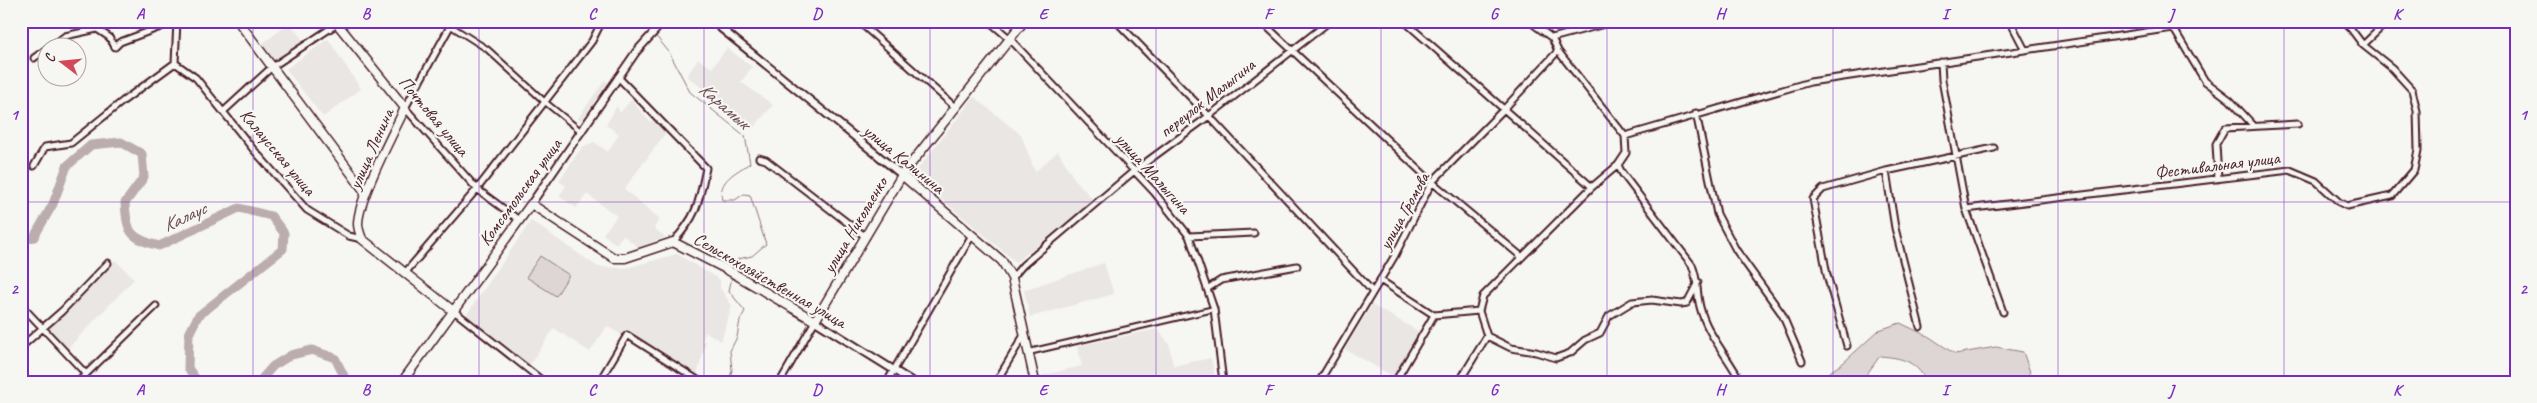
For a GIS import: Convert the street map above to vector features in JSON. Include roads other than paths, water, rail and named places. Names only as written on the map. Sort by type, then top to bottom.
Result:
[{"type":"main road","points":[[238,21],[366,193]]},
{"type":"main road","name":"улица Николаенко","points":[[901,178],[1011,41],[1024,21]]},
{"type":"main road","name":"улица Николаенко","points":[[815,321],[901,178],[955,108],[1028,21]]},
{"type":"main road","name":"Почтовая улица","points":[[336,23],[405,108]]},
{"type":"main road","name":"улица Ленина","points":[[362,239],[358,226],[358,217],[366,193],[405,108]]},
{"type":"main road","name":"улица Калинина","points":[[901,178],[1002,261],[1012,278],[1034,382]]},
{"type":"main road","name":"Сельскохозяйственная улица","points":[[530,204],[614,258],[625,258],[673,242],[726,269],[815,321]]},
{"type":"main road","name":"Комсомольская улица","points":[[402,382],[530,204]]},
{"type":"main road","points":[[972,236],[1000,262],[1009,279],[1034,382]]},
{"type":"main road","name":"Калаусская улица","points":[[362,239],[453,311]]},
{"type":"street","points":[[34,166],[45,147],[70,143],[122,101],[175,63],[176,21],[120,42],[115,48],[109,37],[97,30],[62,38]]},
{"type":"street","points":[[224,112],[272,67],[336,23],[349,21]]},
{"type":"street","points":[[443,21],[452,23],[487,49],[545,102],[582,132]]},
{"type":"street","points":[[405,273],[477,189],[592,41],[602,21]]},
{"type":"street","name":"Комсомольская улица","points":[[530,204],[636,52],[664,21]]},
{"type":"street","name":"улица Калинина","points":[[712,21],[901,178]]},
{"type":"street","points":[[858,21],[955,108]]},
{"type":"street","name":"улица Малыгина","points":[[989,21],[1011,41],[1134,171],[1171,211],[1190,236],[1214,309],[1223,382]]},
{"type":"street","points":[[1116,21],[1209,116],[1373,292]]},
{"type":"street","points":[[1261,21],[1432,182],[1522,257]]},
{"type":"street","name":"переулок Малыгина","points":[[1012,278],[1022,265],[1134,171],[1209,116],[1330,21]]},
{"type":"street","points":[[1404,21],[1505,108],[1592,187]]},
{"type":"street","points":[[1529,21],[1552,38],[1558,51],[1623,134],[1626,153],[1618,165],[1592,187],[1483,296],[1479,312],[1487,336],[1511,348],[1536,352],[1556,358],[1570,353],[1585,340],[1600,333],[1609,316],[1632,302],[1641,300],[1687,303],[1698,281]]},
{"type":"street","points":[[1552,38],[1616,21]]},
{"type":"street","points":[[2010,21],[2025,50]]},
{"type":"street","points":[[2169,21],[2206,81],[2230,100],[2254,125]]},
{"type":"street","name":"Фестивальная улица","points":[[1966,209],[2290,170],[2316,181],[2347,206],[2392,196],[2414,170],[2418,150],[2417,111],[2412,90],[2392,68],[2363,45],[2345,21]]},
{"type":"street","points":[[2363,45],[2388,21]]},
{"type":"street","name":"улица Ленина","points":[[405,108],[452,23]]},
{"type":"street","points":[[1623,134],[1810,82],[2173,28]]},
{"type":"street","name":"улица Громова","points":[[1319,382],[1380,280],[1432,182],[1558,51]]},
{"type":"street","points":[[34,58],[38,55]]},
{"type":"street","points":[[1941,62],[1942,80],[1966,209],[2003,312]]},
{"type":"street","name":"Калаусская улица","points":[[175,63],[196,78],[253,149],[306,210],[349,236],[362,239]]},
{"type":"street","points":[[618,77],[706,168],[698,207],[688,226],[673,242]]},
{"type":"street","name":"Почтовая улица","points":[[405,108],[477,189],[518,220]]},
{"type":"street","points":[[1696,113],[1717,214],[1736,250],[1782,314],[1802,361]]},
{"type":"street","points":[[2218,179],[2216,144],[2225,128],[2298,124]]},
{"type":"street","points":[[1847,346],[1827,275],[1813,199],[1824,189],[1886,171],[1994,148]]},
{"type":"street","points":[[759,158],[766,160],[867,237]]},
{"type":"street","points":[[1618,165],[1622,173],[1692,265],[1698,281],[1699,306],[1713,339],[1741,382]]},
{"type":"street","points":[[1886,171],[1894,228],[1920,327]]},
{"type":"street","points":[[1190,236],[1254,233]]},
{"type":"street","points":[[887,382],[972,236]]},
{"type":"street","points":[[21,348],[43,329],[108,263]]},
{"type":"street","points":[[1207,289],[1221,280],[1297,266]]},
{"type":"street","points":[[1380,280],[1434,315],[1479,312]]},
{"type":"street","points":[[21,306],[86,374]]},
{"type":"street","points":[[78,382],[156,306]]},
{"type":"street","points":[[1028,352],[1214,309]]},
{"type":"street","name":"Калаусская улица","points":[[453,311],[544,382]]},
{"type":"street","points":[[1395,382],[1434,315]]},
{"type":"street","name":"Сельскохозяйственная улица","points":[[815,321],[913,382]]},
{"type":"street","name":"улица Николаенко","points":[[780,382],[815,321]]},
{"type":"street","points":[[598,382],[627,335],[701,382]]},
{"type":"street","points":[[996,382],[1024,336]]},
{"type":"street","points":[[1460,382],[1487,336]]},
{"type":"waterway","name":"Карамык","points":[[643,21],[651,30]]},
{"type":"waterway","name":"Карамык","points":[[655,35],[669,52],[690,92],[745,136],[750,163],[734,173],[725,182],[722,187],[722,200],[735,200],[744,194],[750,195],[766,244],[752,256],[738,259],[734,271]]},
{"type":"waterway","name":"Калаус","points":[[21,240],[34,237],[53,204],[67,166],[91,145],[121,142],[142,154],[144,177],[125,203],[129,228],[136,237],[142,240],[159,246],[239,208],[271,216],[284,233],[283,249],[198,316],[189,334],[188,368],[198,382]]},
{"type":"waterway","name":"Карамык","points":[[729,382],[732,370],[730,351],[737,337],[740,320],[745,311],[729,291],[732,277]]},
{"type":"waterway","name":"Калаус","points":[[259,382],[273,366],[291,355],[312,350],[335,358],[347,382]]}]
